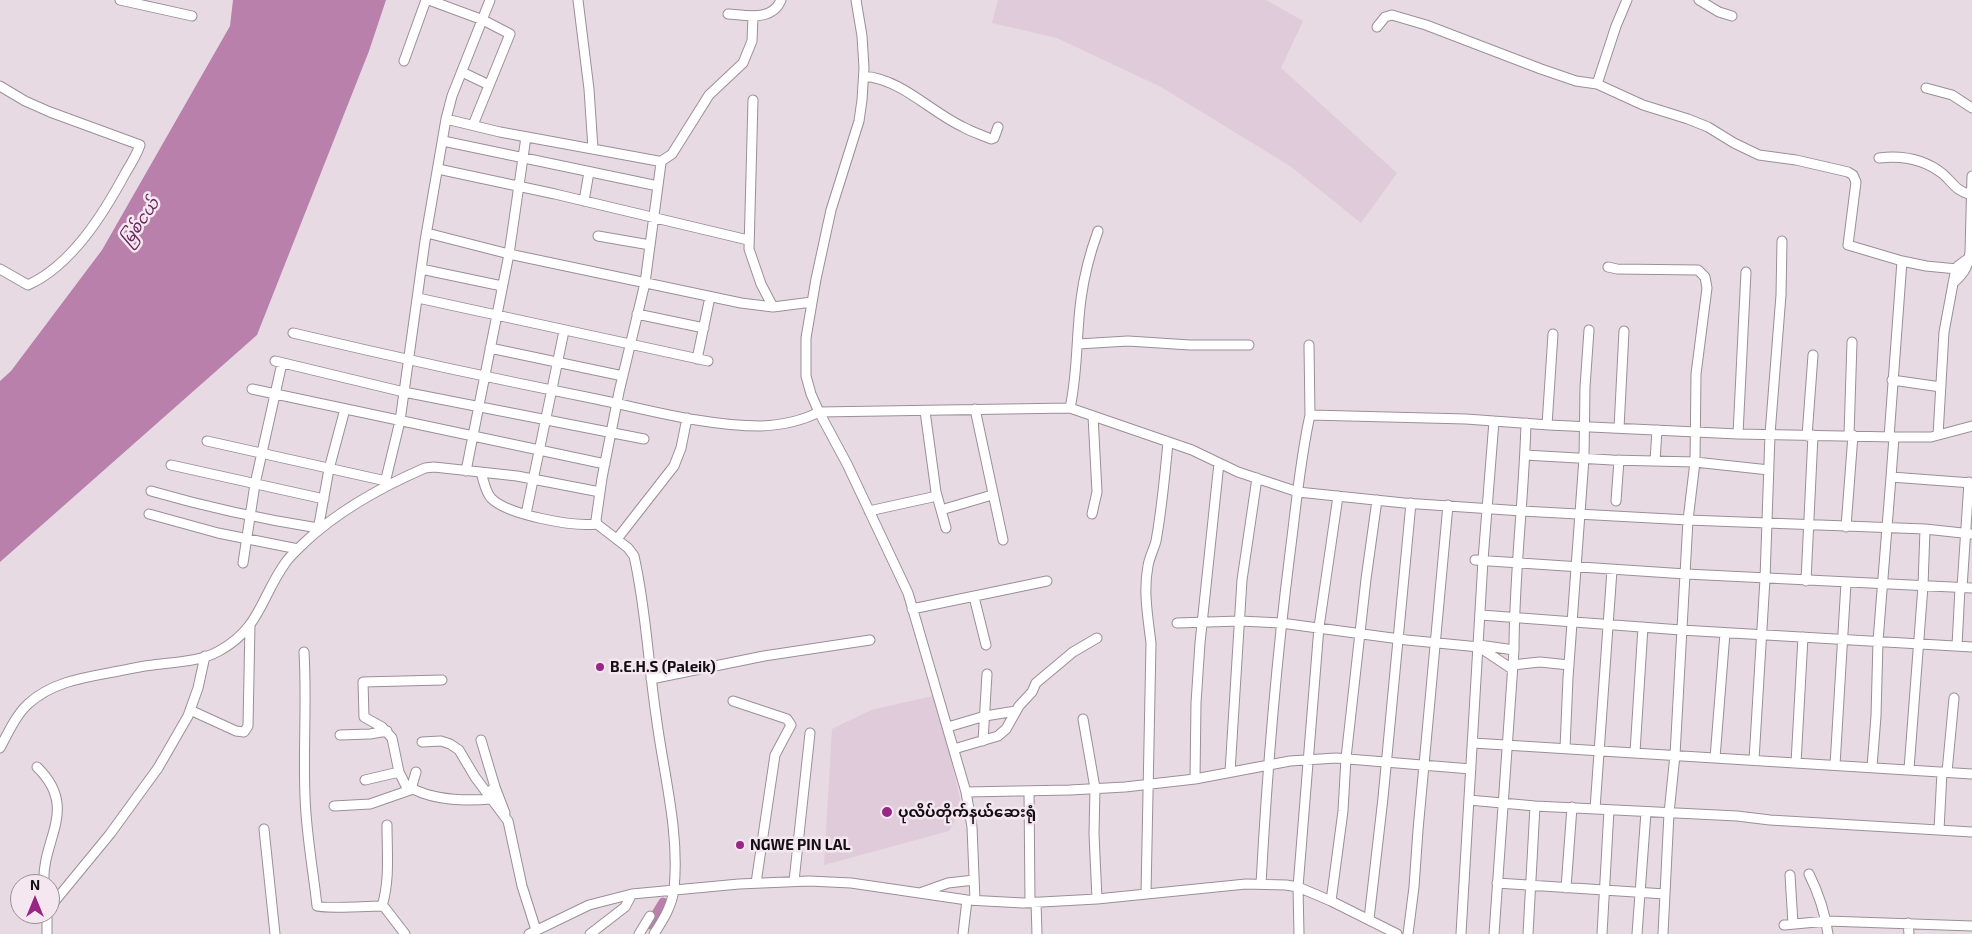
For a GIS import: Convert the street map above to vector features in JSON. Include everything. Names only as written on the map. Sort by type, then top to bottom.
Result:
[{"type":"street","points":[[120,0],[192,16]]},
{"type":"street","points":[[404,61],[428,0],[483,20],[510,34],[473,125]]},
{"type":"street","points":[[454,9],[458,0]]},
{"type":"street","points":[[385,484],[400,420],[446,118],[452,96],[490,0]]},
{"type":"street","points":[[578,0],[589,89],[593,149]]},
{"type":"street","points":[[728,14],[764,16],[778,5],[781,0]]},
{"type":"street","points":[[856,0],[861,23],[864,76],[859,121],[831,210],[812,302],[804,359],[810,394],[903,580],[966,792],[972,827],[974,880],[963,934]]},
{"type":"street","points":[[1598,84],[1616,26],[1628,0]]},
{"type":"street","points":[[1699,0],[1719,12],[1732,16]]},
{"type":"street","points":[[1378,27],[1385,17],[1392,15],[1426,25],[1541,69],[1576,81],[1598,84],[1642,106],[1674,114],[1708,127],[1734,143],[1759,155],[1820,165],[1853,175],[1856,182],[1848,246],[1902,261],[1957,269]]},
{"type":"street","points":[[446,118],[526,137],[660,162],[672,154],[710,95],[743,63],[752,41],[754,16]]},
{"type":"street","points":[[462,72],[489,85]]},
{"type":"street","points":[[864,76],[878,77],[899,87],[962,127],[991,139],[994,138],[998,126]]},
{"type":"street","points":[[0,86],[25,101],[50,112],[140,145],[108,202],[87,232],[60,264],[46,275],[26,285],[0,269]]},
{"type":"street","points":[[1926,88],[1952,95],[1972,108]]},
{"type":"street","points":[[753,100],[748,240],[752,262],[760,284],[773,308]]},
{"type":"street","points":[[466,472],[509,254],[526,137]]},
{"type":"street","points":[[443,140],[658,186]]},
{"type":"street","points":[[1880,158],[1904,157],[1918,160],[1937,170],[1957,190],[1971,198]]},
{"type":"street","points":[[654,934],[670,909],[674,889],[675,841],[634,556],[628,548],[598,524],[596,520],[617,404],[645,283],[660,162]]},
{"type":"street","points":[[438,169],[748,240]]},
{"type":"street","points":[[584,201],[590,172]]},
{"type":"street","points":[[1953,283],[1962,274],[1969,258],[1972,176]]},
{"type":"street","points":[[1070,408],[1078,344],[1080,299],[1090,254],[1098,231]]},
{"type":"street","points":[[427,233],[509,254],[761,307],[773,308],[812,302]]},
{"type":"street","points":[[598,236],[650,245]]},
{"type":"street","points":[[1754,760],[1765,579],[1770,434],[1781,295],[1782,241]]},
{"type":"street","points":[[1938,435],[1944,332],[1957,269],[1969,258]]},
{"type":"street","points":[[1872,768],[1876,716],[1878,641],[1891,477],[1892,380],[1902,261]]},
{"type":"street","points":[[1608,267],[1617,269],[1688,268],[1698,270],[1705,276],[1707,288],[1696,374],[1695,462],[1688,520],[1675,755],[1669,813],[1662,934]]},
{"type":"street","points":[[422,269],[502,286]]},
{"type":"street","points":[[1738,434],[1746,272]]},
{"type":"street","points":[[698,359],[710,297]]},
{"type":"street","points":[[418,298],[708,361]]},
{"type":"street","points":[[637,314],[704,328]]},
{"type":"street","points":[[1565,748],[1569,664],[1584,458],[1589,330]]},
{"type":"street","points":[[526,514],[564,331]]},
{"type":"street","points":[[1619,428],[1624,331]]},
{"type":"street","points":[[293,334],[551,391],[687,418],[751,425],[772,425],[804,420],[819,412],[1070,408],[1192,450],[1219,463],[1298,492],[1411,503],[1579,514],[1925,529],[1969,534]]},
{"type":"street","points":[[1547,425],[1553,334]]},
{"type":"street","points":[[1078,344],[1128,341],[1190,345],[1249,345]]},
{"type":"street","points":[[1846,527],[1851,435],[1852,342]]},
{"type":"street","points":[[1261,884],[1268,765],[1281,623],[1310,415],[1309,345]]},
{"type":"street","points":[[490,348],[623,376]]},
{"type":"street","points":[[1806,581],[1813,355]]},
{"type":"street","points":[[243,563],[255,484],[275,394],[279,362],[478,408],[644,439]]},
{"type":"street","points":[[1892,380],[1941,387]]},
{"type":"street","points":[[252,389],[605,464]]},
{"type":"street","points":[[318,529],[329,469],[345,409]]},
{"type":"street","points":[[974,410],[1003,540]]},
{"type":"street","points":[[925,411],[937,496],[946,528]]},
{"type":"street","points":[[1310,415],[1494,421],[1738,434],[1923,438],[1972,426]]},
{"type":"street","points":[[1092,514],[1096,492],[1093,416]]},
{"type":"street","points":[[617,539],[674,466],[681,448],[687,418]]},
{"type":"street","points":[[1460,934],[1479,646],[1479,560],[1488,508],[1494,421]]},
{"type":"street","points":[[1494,934],[1514,650],[1514,617],[1526,423]]},
{"type":"street","points":[[1655,461],[1656,430]]},
{"type":"street","points":[[207,441],[385,484]]},
{"type":"street","points":[[1146,894],[1150,784],[1151,642],[1147,612],[1147,571],[1156,540],[1168,442]]},
{"type":"street","points":[[1525,455],[1695,462],[1769,470]]},
{"type":"street","points":[[1616,501],[1619,460]]},
{"type":"street","points":[[1194,779],[1196,703],[1202,622],[1219,463]]},
{"type":"street","points":[[171,465],[324,499]]},
{"type":"street","points":[[0,748],[12,724],[27,705],[46,690],[83,678],[205,656],[218,652],[236,640],[261,610],[269,591],[286,561],[318,529],[385,484],[425,468],[434,467],[533,480],[600,492]]},
{"type":"street","points":[[481,473],[486,491],[491,498],[498,504],[516,512],[574,524],[598,524]]},
{"type":"street","points":[[1891,477],[1971,482],[1969,534],[1961,588],[1957,646]]},
{"type":"street","points":[[1230,772],[1245,553],[1257,478]]},
{"type":"street","points":[[151,490],[196,504],[250,517],[318,529]]},
{"type":"street","points":[[941,510],[992,495]]},
{"type":"street","points":[[869,511],[937,496]]},
{"type":"street","points":[[1300,934],[1298,887],[1319,628],[1338,496]]},
{"type":"street","points":[[1331,901],[1343,811],[1346,758],[1377,500]]},
{"type":"street","points":[[1369,919],[1411,503]]},
{"type":"street","points":[[1408,934],[1414,887],[1448,505]]},
{"type":"street","points":[[149,514],[191,526],[298,549]]},
{"type":"street","points":[[1909,769],[1923,586],[1925,529]]},
{"type":"street","points":[[1479,560],[1765,579],[1972,588]]},
{"type":"street","points":[[1595,809],[1612,570]]},
{"type":"street","points":[[912,609],[1047,581]]},
{"type":"street","points":[[1835,766],[1846,582]]},
{"type":"street","points":[[974,597],[986,645]]},
{"type":"street","points":[[1480,615],[1725,633],[1972,647]]},
{"type":"street","points":[[1177,623],[1240,621],[1281,623],[1398,639],[1514,650]]},
{"type":"street","points":[[190,710],[236,731],[244,732],[246,730],[248,726],[250,624]]},
{"type":"street","points":[[1635,752],[1642,627]]},
{"type":"street","points":[[1715,758],[1725,633]]},
{"type":"street","points":[[1796,763],[1803,637]]},
{"type":"street","points":[[954,749],[998,736],[1006,729],[1036,683],[1073,652],[1097,638]]},
{"type":"street","points":[[651,679],[764,656],[870,640]]},
{"type":"street","points":[[1479,646],[1512,667],[1540,662],[1569,664]]},
{"type":"street","points":[[304,652],[306,702],[305,798],[317,906],[322,908],[382,906],[405,934]]},
{"type":"street","points":[[60,895],[110,834],[158,768],[190,710],[198,688],[205,656]]},
{"type":"street","points":[[983,741],[987,674]]},
{"type":"street","points":[[410,790],[399,772],[392,738],[364,717],[364,682],[442,680]]},
{"type":"street","points":[[1939,830],[1954,698]]},
{"type":"street","points":[[733,701],[787,718],[791,725],[775,755],[756,883]]},
{"type":"street","points":[[948,727],[985,716],[1016,711]]},
{"type":"street","points":[[1084,719],[1095,788],[1094,834],[1097,899]]},
{"type":"street","points":[[340,735],[381,730]]},
{"type":"street","points":[[794,881],[810,733]]},
{"type":"street","points":[[481,740],[506,818]]},
{"type":"street","points":[[422,742],[441,741],[459,750],[464,761],[506,818],[510,825],[533,932],[588,905],[632,894],[674,889],[794,881],[851,883],[971,900],[1033,902],[1097,899],[1261,884],[1298,887],[1369,919],[1397,934]]},
{"type":"street","points":[[1473,743],[1972,774]]},
{"type":"street","points":[[966,792],[1028,791],[1150,784],[1194,779],[1268,765],[1346,758],[1471,770]]},
{"type":"street","points":[[37,767],[51,784],[58,808],[52,842],[44,865],[44,874]]},
{"type":"street","points":[[365,780],[399,772]]},
{"type":"street","points":[[410,790],[416,772]]},
{"type":"street","points":[[490,796],[495,787]]},
{"type":"street","points":[[334,806],[370,804],[410,790],[433,797],[448,799],[490,796]]},
{"type":"street","points":[[1028,791],[1036,934]]},
{"type":"street","points":[[1469,800],[1503,804],[1972,832]]},
{"type":"street","points":[[1528,934],[1535,806]]},
{"type":"street","points":[[1566,888],[1572,807]]},
{"type":"street","points":[[1602,934],[1610,810]]},
{"type":"street","points":[[1637,934],[1646,812]]},
{"type":"street","points":[[382,906],[387,878],[387,826]]},
{"type":"street","points":[[264,829],[275,934]]},
{"type":"street","points":[[1809,874],[1821,899],[1827,921],[1828,934]]},
{"type":"street","points":[[1790,875],[1788,924],[1827,921],[1972,926]]},
{"type":"street","points":[[920,893],[948,883],[974,880]]},
{"type":"street","points":[[1498,883],[1665,894]]},
{"type":"street","points":[[590,934],[625,908],[632,894]]},
{"type":"street","points":[[639,934],[650,916]]},
{"type":"street","points":[[1908,923],[1909,934]]},
{"type":"shaded area","points":[[998,0],[1266,0],[1303,21],[1281,68],[1397,173],[1361,223],[1290,166],[1161,87],[1057,38],[992,23]]},
{"type":"shaded area","points":[[937,695],[962,808],[949,831],[824,865],[832,729],[871,710]]},
{"type":"water","name":"မြစ်ငယ်","points":[[233,0],[386,0],[369,51],[257,335],[0,562],[0,381],[11,371],[102,250],[230,26]]},
{"type":"waterway","points":[[649,925],[663,902]]},
{"type":"place","name":"B.E.H.S (Paleik)","points":[[600,667]]},
{"type":"place","name":"ပုလိပ်တိုက်နယ်ဆေးရုံ","points":[[887,812]]},
{"type":"place","name":"NGWE PIN LAL","points":[[740,845]]}]
